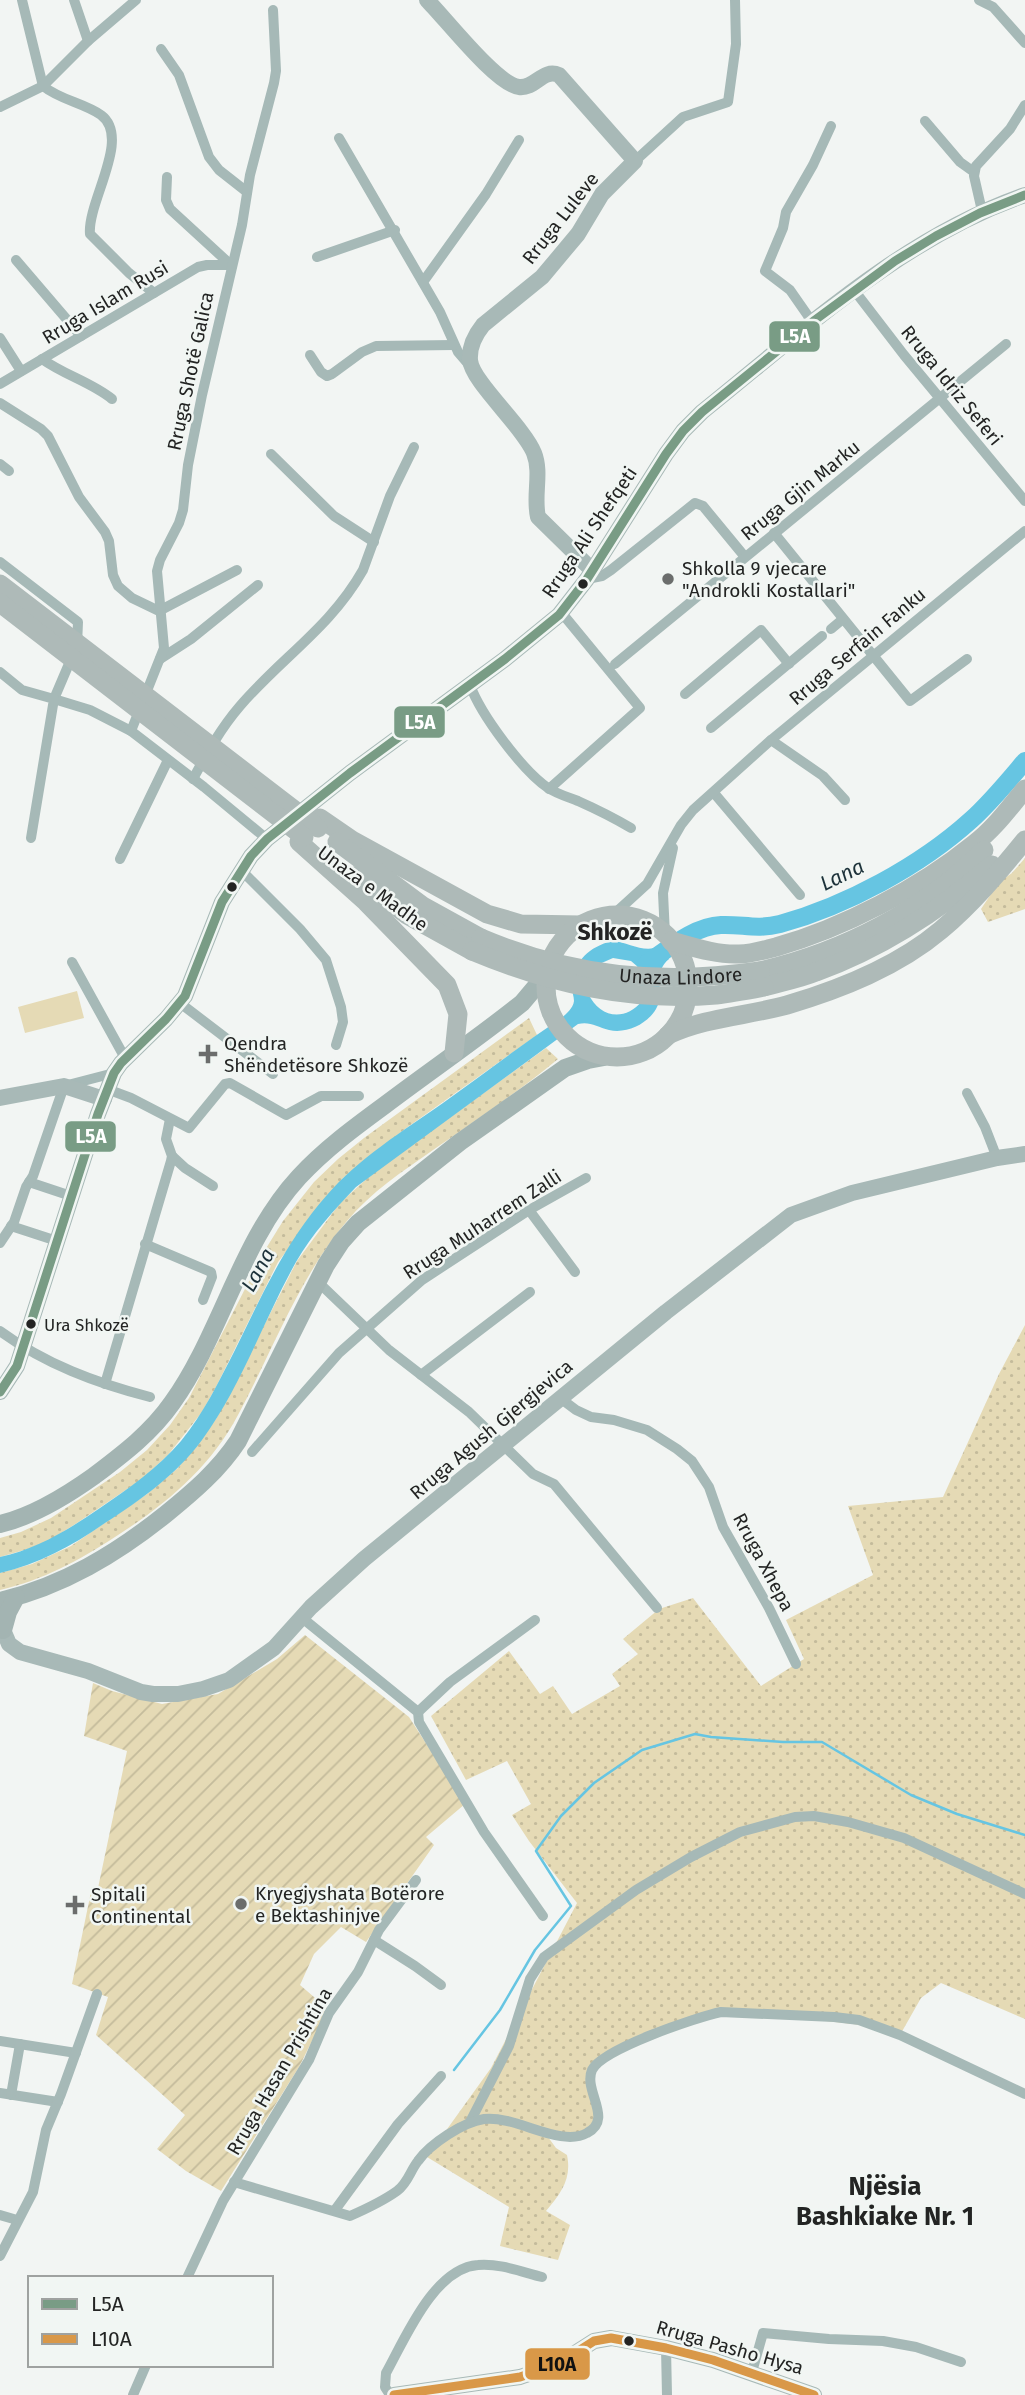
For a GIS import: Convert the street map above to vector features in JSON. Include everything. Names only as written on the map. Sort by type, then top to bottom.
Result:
[{"type":"highway","name":"Unaza e Madhe","points":[[0,584],[180,721],[407,915],[476,945],[519,971],[567,984],[616,993],[716,995],[762,979],[815,973],[874,948],[930,914],[993,863],[1025,831]]},
{"type":"highway","name":"Unaza e Madhe","points":[[0,603],[126,700],[310,831]]},
{"type":"highway","points":[[678,944],[687,984],[685,1003],[679,1020],[653,1047],[635,1055],[604,1056],[580,1047],[566,1036],[554,1020],[548,1003],[548,967],[567,936],[581,925],[613,915],[634,917],[651,924],[678,944],[721,953],[752,953],[790,943],[893,897],[946,866],[986,833],[1025,789]]},
{"type":"highway","name":"Unaza Lindore","points":[[762,979],[864,935],[911,908],[973,861],[1025,801]]},
{"type":"highway","points":[[310,831],[352,840],[487,914],[520,924],[581,925]]},
{"type":"highway","points":[[310,831],[366,902],[447,985],[458,1014],[454,1053]]},
{"type":"highway","points":[[667,1035],[692,1025],[811,997],[896,961],[922,945],[957,915],[1025,840]]},
{"type":"main road","points":[[427,0],[475,53],[514,85],[524,87],[548,73],[559,75],[635,161]]},
{"type":"main road","name":"Rruga Luleve","points":[[474,372],[470,351],[476,334],[542,277],[578,234],[601,194],[635,161]]},
{"type":"main road","name":"Rruga Ali Shefqeti","points":[[0,1392],[15,1372],[24,1348],[71,1196],[114,1073],[125,1058],[180,1003],[190,987],[222,902],[241,870],[267,839],[350,772],[532,638],[561,612],[589,575],[683,431],[702,412],[854,290],[934,237],[982,211],[1025,195]]},
{"type":"main road","points":[[474,372],[535,455],[538,517],[589,575]]},
{"type":"main road","points":[[0,1524],[16,1520],[50,1503],[86,1481],[128,1450],[153,1426],[186,1380],[258,1237],[298,1178],[325,1151],[354,1128],[522,1003],[548,967]]},
{"type":"main road","points":[[1,1627],[8,1612],[8,1599],[83,1571],[129,1543],[195,1491],[217,1469],[239,1441],[318,1282],[341,1242],[375,1209],[460,1142],[565,1068],[604,1056]]},
{"type":"main road","points":[[0,1098],[64,1086],[105,1094]]},
{"type":"main road","name":"Rruga Agush Gjergjevica","points":[[1,1627],[9,1644],[20,1652],[88,1671],[141,1692],[164,1695],[204,1689],[229,1680],[274,1648],[302,1617],[364,1559],[560,1398],[790,1215],[852,1193],[997,1158],[1025,1154]]},
{"type":"main road","name":"Rruga Pasho Hysa","points":[[392,2395],[520,2377],[543,2371],[603,2339],[666,2348],[752,2372],[814,2395]]},
{"type":"street","points":[[22,0],[43,86]]},
{"type":"street","points":[[74,0],[88,41]]},
{"type":"street","points":[[0,107],[43,86],[88,41],[136,0]]},
{"type":"street","name":"Rruga Luleve","points":[[635,161],[683,117],[729,102],[736,44],[735,0]]},
{"type":"street","points":[[979,0],[989,3],[1025,43]]},
{"type":"street","name":"Rruga Shotë Galica","points":[[131,731],[160,659],[164,637],[159,611],[157,571],[183,510],[188,465],[202,395],[276,71],[273,10]]},
{"type":"street","points":[[161,49],[179,75],[209,157],[219,170],[247,192]]},
{"type":"street","points":[[43,86],[100,114],[110,125],[113,138],[111,150],[91,215],[90,234],[129,273],[154,293]]},
{"type":"street","points":[[982,211],[974,172],[980,161],[1010,129],[1025,105]]},
{"type":"street","points":[[925,121],[960,162],[974,172]]},
{"type":"street","points":[[813,323],[790,290],[765,271],[783,228],[786,212],[813,165],[831,126]]},
{"type":"street","points":[[340,138],[395,230],[440,312],[454,345],[474,372]]},
{"type":"street","points":[[423,282],[486,194],[519,140]]},
{"type":"street","points":[[167,177],[166,200],[170,209],[231,265]]},
{"type":"street","points":[[317,257],[395,230]]},
{"type":"street","points":[[16,260],[81,336]]},
{"type":"street","name":"Rruga Islam Rusi","points":[[0,383],[198,267],[231,265]]},
{"type":"street","name":"Rruga Idriz Seferi","points":[[854,290],[1025,501]]},
{"type":"street","points":[[0,338],[21,371]]},
{"type":"street","name":"Rruga Gjin Marku","points":[[615,664],[1006,344]]},
{"type":"street","points":[[310,355],[321,372],[327,376],[362,352],[376,346],[454,345]]},
{"type":"street","points":[[43,359],[60,371],[100,390],[112,400]]},
{"type":"street","points":[[0,403],[48,436],[79,497],[105,532],[109,541],[113,575],[118,586],[132,598],[159,611],[237,570]]},
{"type":"street","points":[[193,779],[217,736],[239,706],[321,628],[355,585],[394,484],[414,447]]},
{"type":"street","points":[[271,454],[334,516],[374,541]]},
{"type":"street","points":[[589,575],[602,576],[611,570],[695,503],[703,506],[745,557]]},
{"type":"street","name":"Rruga Serfain Fanku","points":[[613,915],[647,884],[686,818],[771,740],[1025,531]]},
{"type":"street","points":[[774,533],[910,701],[967,659]]},
{"type":"street","points":[[0,562],[78,622],[77,645],[54,699],[31,838]]},
{"type":"street","points":[[160,659],[191,639],[258,585]]},
{"type":"street","points":[[549,789],[640,708],[561,612]]},
{"type":"street","points":[[711,728],[843,619]]},
{"type":"street","points":[[685,694],[761,630],[789,664]]},
{"type":"street","points":[[0,672],[22,690],[90,710],[131,731],[267,839]]},
{"type":"street","points":[[470,685],[494,729],[549,789],[611,816],[631,828]]},
{"type":"street","points":[[771,740],[824,776],[845,800]]},
{"type":"street","points":[[120,859],[168,760]]},
{"type":"street","points":[[714,793],[800,895]]},
{"type":"street","name":"Rruga Serfain Fanku","points":[[676,838],[663,893],[678,944]]},
{"type":"street","points":[[241,870],[287,915],[326,960],[343,1022],[336,1045]]},
{"type":"street","points":[[72,962],[125,1058]]},
{"type":"street","points":[[180,1003],[273,1074]]},
{"type":"street","points":[[0,1243],[11,1226],[29,1182],[64,1086],[114,1073]]},
{"type":"street","points":[[105,1094],[131,1098],[189,1128],[225,1084],[230,1083],[286,1115],[321,1096],[359,1096]]},
{"type":"street","points":[[967,1093],[997,1158]]},
{"type":"street","points":[[170,1119],[166,1139],[172,1156],[213,1186]]},
{"type":"street","points":[[105,1384],[172,1156]]},
{"type":"street","name":"Rruga Muharrem Zalli","points":[[253,1452],[314,1379],[366,1328],[439,1268],[529,1210],[586,1178]]},
{"type":"street","points":[[29,1182],[71,1196]]},
{"type":"street","points":[[529,1210],[575,1272]]},
{"type":"street","points":[[11,1226],[57,1241]]},
{"type":"street","points":[[145,1244],[211,1272],[212,1277],[203,1300]]},
{"type":"street","points":[[318,1282],[366,1328],[469,1412],[533,1474],[554,1484],[657,1608]]},
{"type":"street","points":[[421,1375],[530,1292]]},
{"type":"street","points":[[0,1331],[24,1348],[71,1371],[150,1398]]},
{"type":"street","name":"Rruga Xhepa","points":[[560,1398],[591,1417],[622,1422],[647,1430],[692,1461],[709,1487],[723,1527],[769,1608],[796,1664]]},
{"type":"street","points":[[302,1617],[363,1670],[418,1712],[419,1722],[484,1832],[543,1916]]},
{"type":"street","points":[[418,1712],[450,1682],[535,1620]]},
{"type":"street","points":[[470,2122],[509,2046],[530,1979],[544,1957],[636,1890],[740,1832],[794,1817],[814,1816],[848,1822],[904,1838],[1025,1894]]},
{"type":"street","name":"Rruga Hasan Prishtina","points":[[188,2276],[234,2182],[309,2060],[329,2013],[358,1972],[379,1930],[416,1880]]},
{"type":"street","points":[[374,1940],[441,1985]]},
{"type":"street","points":[[0,2256],[33,2192],[46,2130],[97,1994]]},
{"type":"street","points":[[234,2182],[350,2216],[397,2191],[419,2159],[447,2136],[470,2122],[496,2119],[512,2121],[562,2137],[584,2135],[598,2123],[599,2114],[591,2076],[598,2062],[683,2023],[706,2015],[738,2011],[859,2020],[900,2035],[1025,2094]]},
{"type":"street","points":[[0,2040],[76,2053]]},
{"type":"street","points":[[20,2044],[5,2094],[58,2102]]},
{"type":"street","points":[[335,2210],[398,2124],[441,2076]]},
{"type":"street","points":[[0,2214],[18,2220]]},
{"type":"street","points":[[392,2395],[384,2381],[386,2373],[430,2297],[453,2273],[479,2264],[542,2277]]},
{"type":"street","points":[[752,2372],[762,2333],[767,2332],[794,2337],[883,2341],[916,2347],[961,2362]]},
{"type":"street","points":[[666,2348],[667,2395]]},
{"type":"street","points":[[132,2395],[145,2367]]},
{"type":"shaded area","points":[[1025,858],[1025,909],[988,922],[981,909],[999,882],[1012,873]]},
{"type":"shaded area","points":[[77,991],[84,1018],[25,1033],[18,1007]]},
{"type":"shaded area","points":[[529,1018],[537,1035],[405,1129],[343,1178],[278,1262],[202,1412],[168,1455],[142,1479],[50,1540],[0,1557],[0,1538],[51,1518],[120,1472],[147,1450],[170,1425],[189,1398],[265,1250],[283,1221],[314,1182],[364,1138]]},
{"type":"shaded area","points":[[546,1048],[558,1059],[512,1095],[388,1182],[347,1221],[301,1290],[227,1434],[185,1484],[151,1512],[87,1554],[46,1575],[0,1590],[0,1573],[32,1564],[71,1546],[147,1494],[178,1468],[216,1419],[297,1261],[340,1203],[373,1173]]},
{"type":"shaded area","points":[[1025,1325],[1025,2019],[941,1983],[921,1998],[900,2035],[879,2027],[738,2011],[644,2039],[593,2069],[597,2104],[592,2130],[548,2137],[556,2148],[567,2155],[568,2164],[567,2179],[546,2211],[570,2225],[558,2260],[500,2246],[509,2207],[427,2157],[491,2068],[577,1903],[512,1815],[531,1804],[507,1761],[466,1780],[431,1716],[509,1651],[540,1694],[553,1686],[572,1714],[620,1686],[612,1674],[638,1654],[623,1639],[659,1609],[693,1598],[761,1686],[804,1659],[786,1620],[873,1575],[848,1506],[943,1497],[999,1374]]},
{"type":"shaded area","name":"Kryegjyshata Botërore e Bektashinjve","points":[[305,1635],[409,1717],[465,1804],[426,1837],[434,1845],[366,1942],[341,1927],[314,1954],[300,1985],[328,2009],[299,2067],[221,2191],[186,2171],[157,2149],[185,2115],[96,2035],[108,1997],[72,1984],[92,1887],[98,1888],[127,1751],[84,1736],[93,1683],[112,1691],[162,1704],[218,1694],[277,1659]]},
{"type":"water","points":[[612,941],[648,949],[660,946],[669,959],[661,971],[659,1003],[652,1014],[636,1027],[623,1031],[578,1024],[356,1187],[302,1252],[229,1398],[202,1440],[181,1465],[145,1496],[80,1539],[42,1559],[0,1573],[0,1557],[39,1544],[76,1524],[132,1485],[172,1451],[211,1397],[287,1250],[327,1195],[353,1169],[382,1146],[566,1014],[574,1001],[572,986],[580,961],[596,947]],"holes":[[[613,958],[631,961],[638,967],[642,1001],[628,1012],[605,1012],[588,993],[597,965]]]},
{"type":"waterway","name":"Lana","points":[[646,964],[701,929],[721,925],[757,927],[780,924],[831,907],[881,882],[951,837],[992,799],[1025,761]]},
{"type":"waterway","points":[[454,2070],[500,2010],[535,1950],[571,1906],[536,1851],[561,1816],[594,1783],[642,1750],[695,1734],[783,1742],[822,1742],[911,1795],[957,1814],[1025,1835]]},
{"type":"transit line","name":"L5A","points":[[0,1392],[17,1366],[98,1114],[114,1073],[185,996],[222,902],[251,856],[267,839],[350,773],[505,659],[559,615],[587,579],[666,454],[702,412],[815,320],[895,261],[980,213],[1025,195]]},
{"type":"transit line","name":"L10A","points":[[394,2395],[520,2377],[558,2364],[594,2341],[611,2338],[713,2360],[814,2395]]},
{"type":"place","name":"Shkolla 9 vjecare \"Androkli Kostallari\"","points":[[668,579]]},
{"type":"place","name":"Qendra Shëndetësore Shkozë","points":[[208,1054]]},
{"type":"place","name":"Ura Shkozë","points":[[31,1324]]},
{"type":"place","name":"Kryegjyshata Botërore e Bektashinjve","points":[[241,1904]]},
{"type":"place","name":"Spitali Continental","points":[[75,1905]]},
{"type":"district","name":"Shkozë","points":[[615,932]]},
{"type":"district","name":"Njësia Bashkiake Nr. 1","points":[[885,2201]]}]
